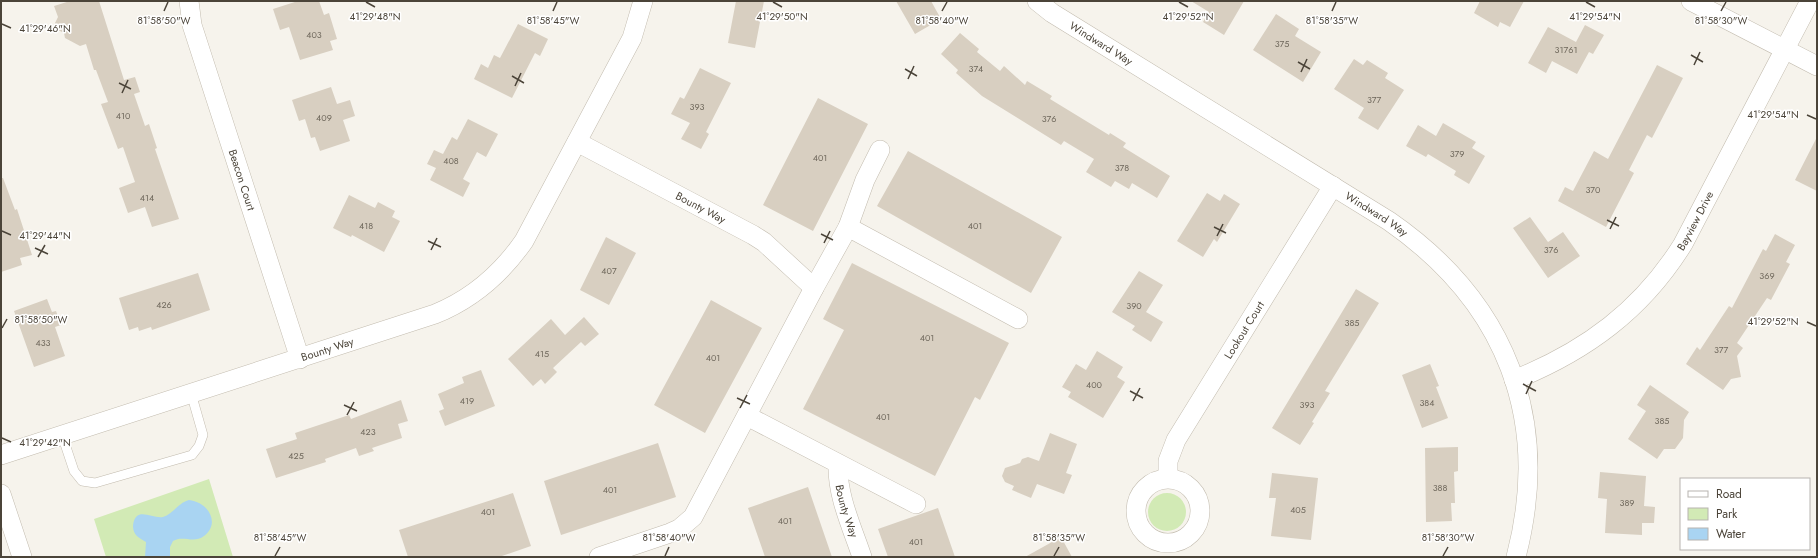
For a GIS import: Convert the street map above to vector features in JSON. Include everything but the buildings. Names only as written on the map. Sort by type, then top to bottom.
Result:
[{"type":"street","name":"Beacon Court","points":[[189,1],[192,26],[300,358]]},
{"type":"street","name":"Bounty Way","points":[[1,455],[435,314],[468,297],[493,278],[515,254],[524,241],[632,38],[643,1]]},
{"type":"street","name":"Windward Way","points":[[1037,1],[1052,12],[1333,186],[1410,236],[1449,270],[1465,289],[1494,332],[1506,356],[1522,408],[1529,459],[1526,511],[1516,557]]},
{"type":"street","points":[[1691,1],[1817,66]]},
{"type":"street","name":"Bayview Drive","points":[[1514,380],[1564,357],[1592,340],[1631,308],[1654,283],[1683,244],[1810,1]]},
{"type":"street","name":"Bounty Way","points":[[577,142],[754,235],[764,242],[814,288]]},
{"type":"street","points":[[599,557],[670,533],[687,523],[700,504],[814,288],[848,227],[864,180],[880,150]]},
{"type":"street","name":"Lookout Court","points":[[1168,478],[1168,461],[1176,440],[1333,186]]},
{"type":"street","points":[[848,227],[1018,319]]},
{"type":"street","name":"Bounty Way","points":[[747,416],[916,504]]},
{"type":"street","name":"Bounty Way","points":[[838,464],[838,478],[842,496],[862,557]]},
{"type":"street","points":[[1,494],[22,557]]},
{"type":"lane","points":[[62,435],[74,471],[82,481],[95,483],[192,455],[199,446],[203,435],[192,393]]},
{"type":"green space","points":[[209,479],[233,557],[106,557],[94,519]]},
{"type":"green space","points":[[1163,493],[1171,493],[1181,498],[1185,505],[1185,519],[1181,526],[1171,531],[1163,531],[1153,526],[1151,523],[1148,516],[1148,508],[1153,498],[1156,496]]},
{"type":"water","points":[[189,500],[202,505],[207,509],[212,519],[212,525],[209,531],[200,538],[192,540],[177,539],[173,541],[170,547],[170,557],[145,557],[146,542],[137,536],[133,529],[134,520],[137,516],[140,514],[145,514],[159,517],[167,516],[185,501]]}]
